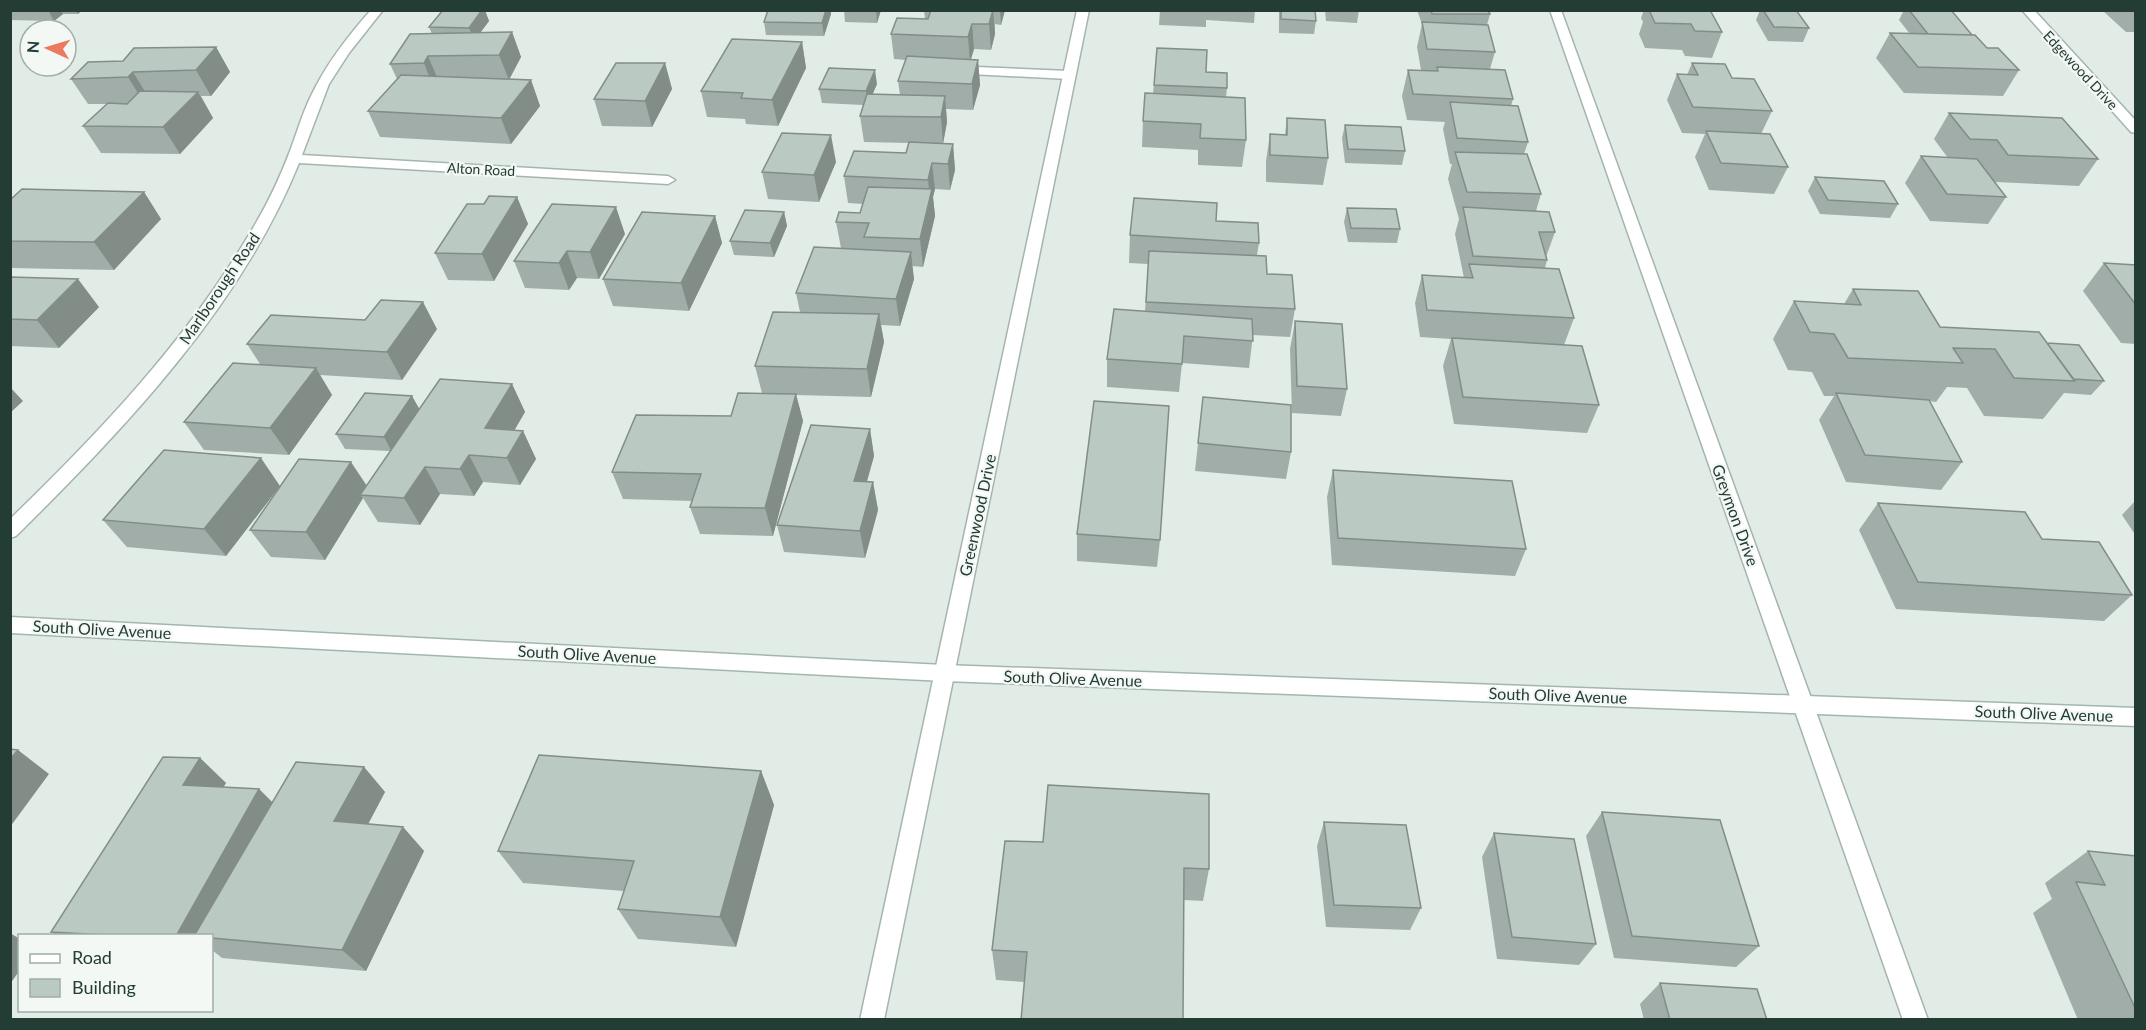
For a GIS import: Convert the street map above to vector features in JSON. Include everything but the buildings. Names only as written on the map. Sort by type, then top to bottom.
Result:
[{"type":"street","name":"Marlborough Road","points":[[10,531],[53,489],[142,394],[209,308],[258,233],[294,159],[317,96],[345,49],[378,10]]},
{"type":"street","name":"Greenwood Drive","points":[[872,1020],[1083,10]]},
{"type":"street","name":"Greymon Drive","points":[[1555,10],[1916,1020]]},
{"type":"street","name":"Edgewood Drive","points":[[2027,10],[2136,129]]},
{"type":"street","points":[[943,70],[1069,75]]},
{"type":"street","name":"Alton Road","points":[[294,159],[668,180]]},
{"type":"street","name":"South Olive Avenue","points":[[10,625],[945,673],[2136,717]]}]
